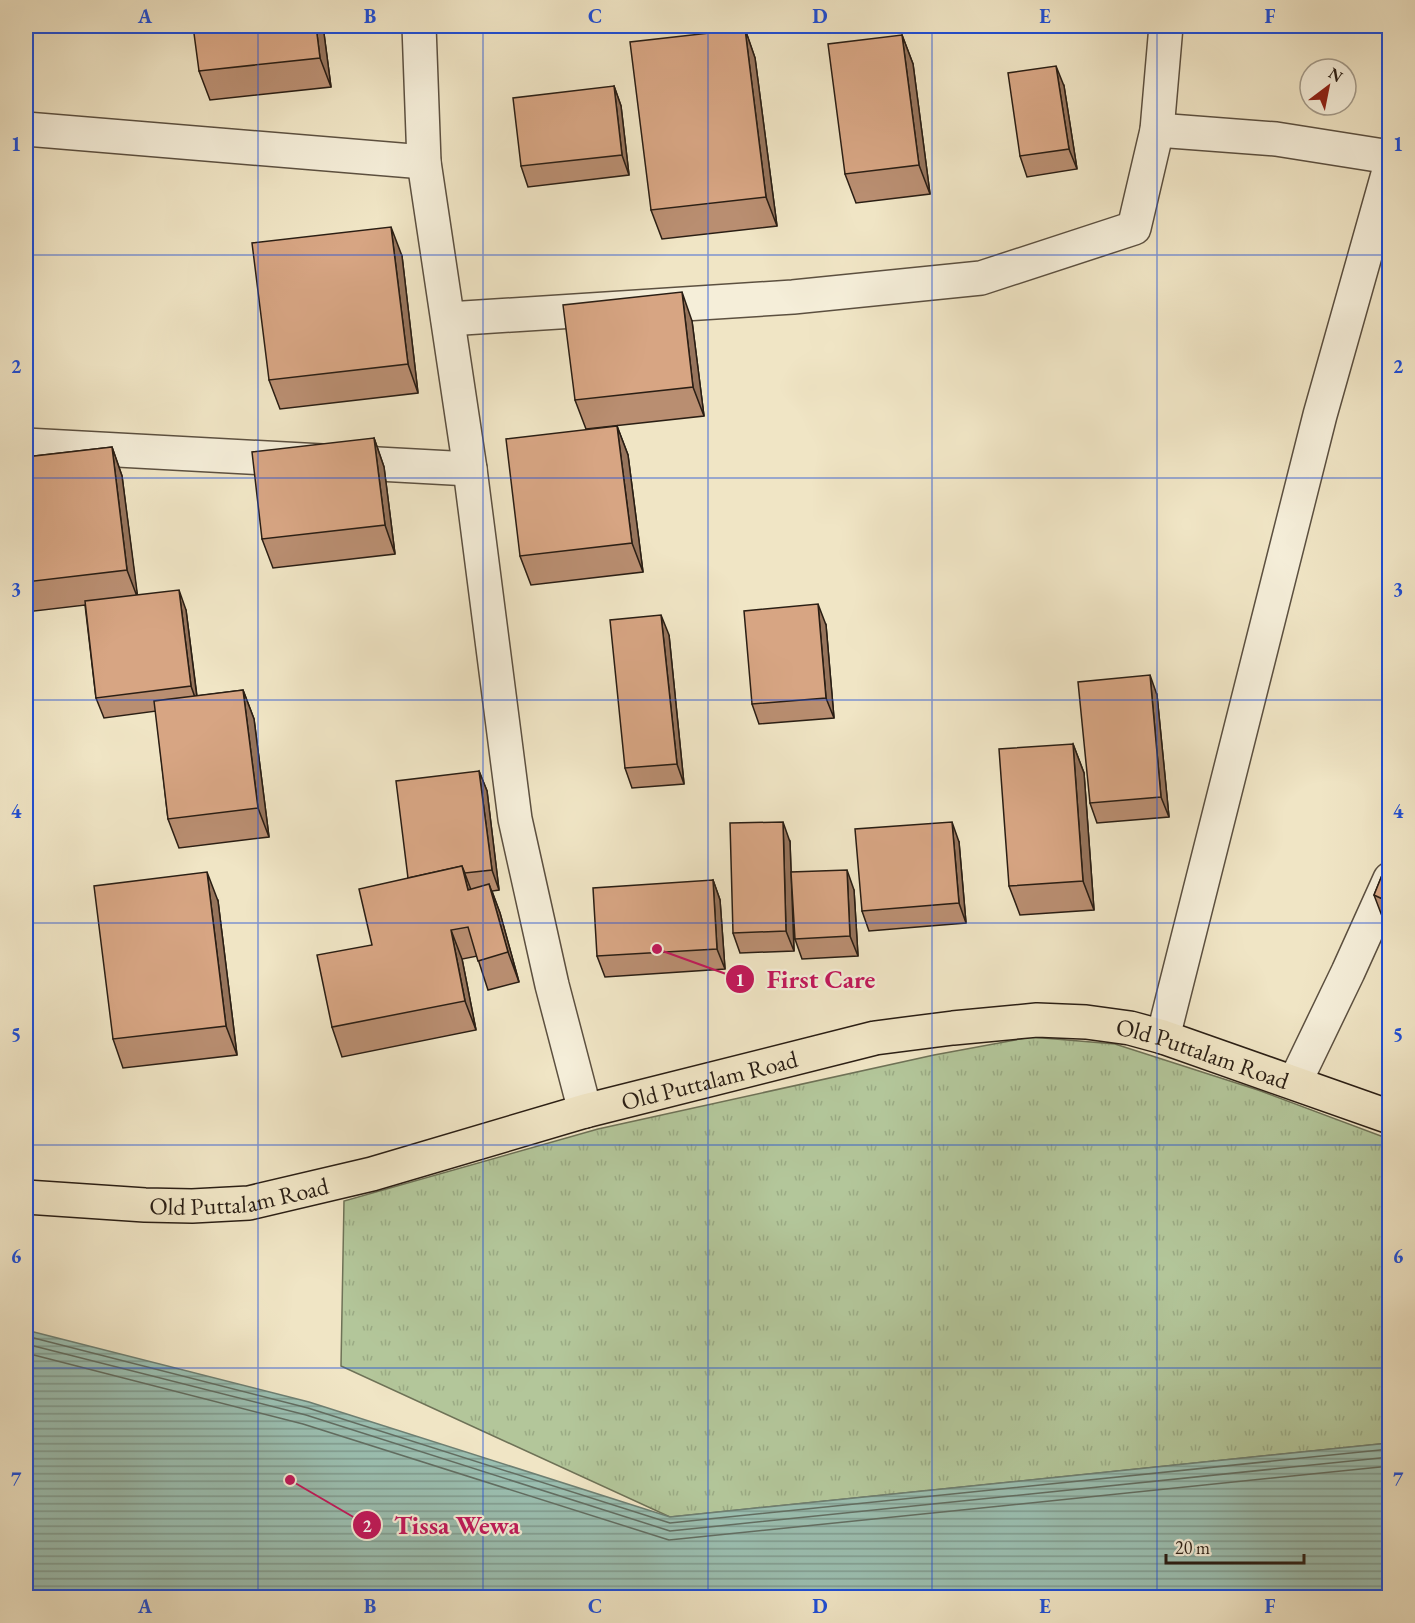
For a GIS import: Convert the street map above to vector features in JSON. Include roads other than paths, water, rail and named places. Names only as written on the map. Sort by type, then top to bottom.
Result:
[{"type":"main road","name":"Old Puttalam Road","points":[[26,1197],[145,1205],[192,1206],[249,1203],[372,1174],[585,1111],[875,1038],[1036,1020],[1130,1028],[1163,1037],[1389,1117]]},
{"type":"street","points":[[419,26],[424,162],[470,468],[515,819],[552,985],[585,1111]]},
{"type":"street","points":[[448,319],[793,297],[981,279],[1134,228],[1157,130],[1166,26]]},
{"type":"street","points":[[26,129],[424,162]]},
{"type":"street","points":[[1157,130],[1276,139],[1389,157]]},
{"type":"street","points":[[1163,1037],[1320,415],[1389,167]]},
{"type":"street","points":[[26,445],[470,468]]},
{"type":"street","points":[[1295,1082],[1348,972],[1389,879]]},
{"type":"water","points":[[26,1330],[309,1402],[670,1517],[1389,1443],[1389,1597],[26,1597]]},
{"type":"place","name":"First Care","points":[[657,949]]},
{"type":"place","name":"Tissa Wewa","points":[[290,1480]]}]
